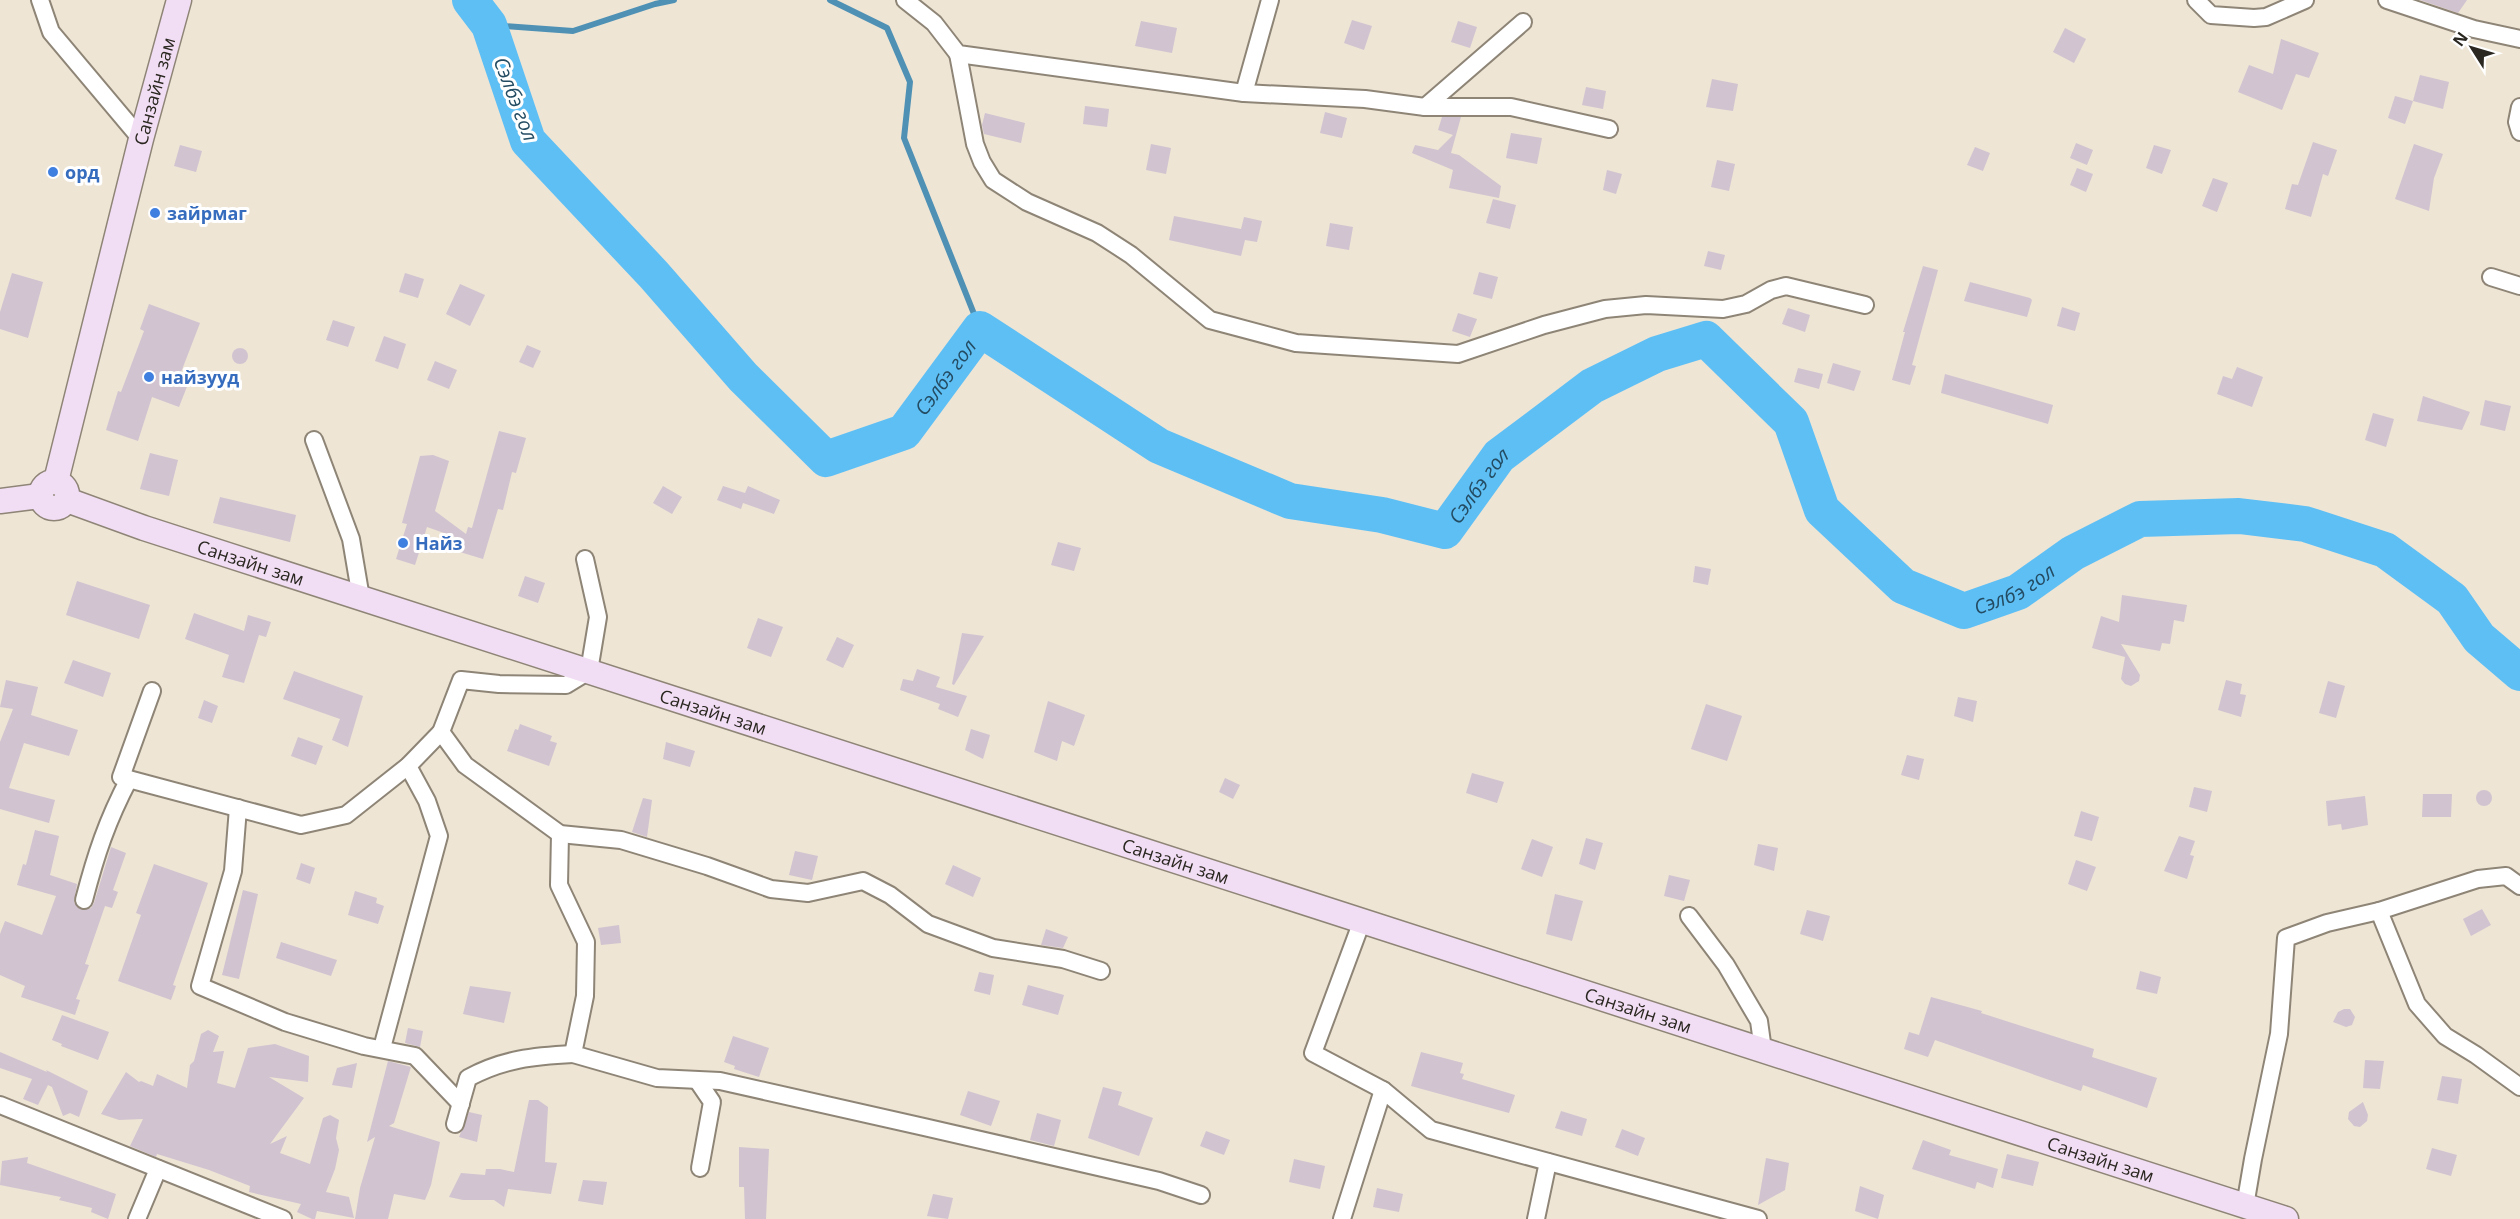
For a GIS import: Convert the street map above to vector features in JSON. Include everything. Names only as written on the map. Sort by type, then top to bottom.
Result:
[{"type":"main road","name":"Санзайн зам","points":[[177,7],[141,139],[54,492],[144,528],[2286,1219]]},
{"type":"main road","points":[[0,501],[54,492]]},
{"type":"street","points":[[40,0],[51,32],[141,139]]},
{"type":"street","points":[[905,0],[933,23],[958,54],[975,144],[993,180],[1027,202],[1097,233],[1131,255],[1210,320],[1296,343],[1458,354],[1544,325],[1605,309],[1646,305],[1723,309],[1746,304],[1771,290],[1786,286],[1865,305]]},
{"type":"street","points":[[1244,93],[1270,0]]},
{"type":"street","points":[[2196,0],[2211,15],[2254,18],[2266,17],[2305,0]]},
{"type":"street","points":[[2388,0],[2474,29],[2520,39]]},
{"type":"street","points":[[1425,107],[1523,22]]},
{"type":"street","points":[[958,54],[1244,93],[1365,99],[1425,107],[1511,107],[1609,129]]},
{"type":"street","points":[[2520,107],[2517,122],[2520,132]]},
{"type":"street","points":[[2491,277],[2520,286]]},
{"type":"street","points":[[314,440],[351,539],[361,598]]},
{"type":"street","points":[[153,691],[121,777],[301,825],[346,815],[408,766],[441,732],[461,680],[499,684],[566,685],[589,671],[598,617],[585,559]]},
{"type":"street","points":[[441,732],[465,765],[560,834],[621,840],[707,866],[771,889],[808,893],[863,881],[890,895],[928,924],[993,948],[1063,959],[1101,971]]},
{"type":"street","points":[[382,1048],[439,836],[427,801],[408,766]]},
{"type":"street","points":[[84,900],[98,845],[129,779]]},
{"type":"street","points":[[238,808],[233,871],[200,986],[285,1022],[364,1046],[415,1056],[461,1104]]},
{"type":"street","points":[[560,834],[559,885],[586,942],[585,996],[573,1054]]},
{"type":"street","points":[[2246,1206],[2247,1190],[2279,1034],[2286,938],[2327,923],[2379,911],[2478,879],[2506,876],[2520,886]]},
{"type":"street","points":[[2379,911],[2417,1004],[2445,1036],[2520,1087]]},
{"type":"street","points":[[1689,916],[1726,965],[1759,1021],[1763,1050]]},
{"type":"street","points":[[1362,921],[1313,1053],[1383,1090],[1431,1130],[1758,1219]]},
{"type":"street","points":[[455,1124],[468,1078],[485,1069],[530,1056],[573,1054],[657,1078],[720,1081],[1159,1181],[1201,1195]]},
{"type":"street","points":[[697,1080],[712,1102],[700,1168]]},
{"type":"street","points":[[1342,1219],[1383,1090]]},
{"type":"street","points":[[0,1105],[283,1219]]},
{"type":"street","points":[[1536,1219],[1548,1162]]},
{"type":"street","points":[[137,1219],[158,1169]]},
{"type":"building","points":[[2420,0],[2467,0],[2458,13]]},
{"type":"building","points":[[1352,20],[1372,26],[1364,50],[1344,43]]},
{"type":"building","points":[[1141,21],[1177,28],[1172,53],[1135,46]]},
{"type":"building","points":[[1458,21],[1477,27],[1470,48],[1451,42]]},
{"type":"building","points":[[2065,28],[2086,39],[2074,63],[2053,52]]},
{"type":"building","points":[[2281,39],[2319,53],[2309,78],[2296,74],[2282,110],[2238,92],[2249,65],[2273,74]]},
{"type":"building","points":[[2420,75],[2449,82],[2443,109],[2413,101]]},
{"type":"building","points":[[1712,79],[1738,84],[1733,111],[1706,107]]},
{"type":"building","points":[[1586,87],[1606,91],[1603,109],[1582,105]]},
{"type":"building","points":[[2395,96],[2413,101],[2405,124],[2388,118]]},
{"type":"building","points":[[1085,106],[1109,109],[1107,127],[1083,124]]},
{"type":"building","points":[[1325,112],[1347,118],[1342,138],[1320,133]]},
{"type":"building","points":[[985,113],[1025,123],[1021,143],[984,134],[982,125]]},
{"type":"building","points":[[1442,117],[1461,117],[1451,153],[1459,155],[1501,186],[1499,198],[1449,188],[1453,170],[1412,153],[1415,145],[1438,150],[1453,135],[1438,130]]},
{"type":"building","points":[[1511,133],[1542,138],[1537,164],[1506,158]]},
{"type":"building","points":[[2313,142],[2337,150],[2328,176],[2323,174],[2311,217],[2285,209],[2292,184],[2298,185]]},
{"type":"building","points":[[2076,143],[2093,150],[2087,165],[2070,158]]},
{"type":"building","points":[[1151,144],[1171,148],[1166,174],[1146,170]]},
{"type":"building","points":[[2414,144],[2443,154],[2434,178],[2429,211],[2395,199]]},
{"type":"building","points":[[180,145],[202,151],[196,172],[174,166]]},
{"type":"building","points":[[2154,145],[2171,150],[2162,174],[2146,168]]},
{"type":"building","points":[[1975,147],[1990,153],[1983,171],[1967,165]]},
{"type":"building","points":[[1717,160],[1735,164],[1729,191],[1711,187]]},
{"type":"building","points":[[2077,168],[2093,174],[2086,192],[2070,185]]},
{"type":"building","points":[[1607,170],[1622,174],[1616,194],[1603,190]]},
{"type":"building","points":[[2213,178],[2228,183],[2217,212],[2202,206]]},
{"type":"building","points":[[1493,199],[1516,205],[1510,229],[1486,223]]},
{"type":"building","points":[[1174,216],[1241,229],[1244,217],[1262,221],[1257,242],[1245,240],[1241,256],[1169,240]]},
{"type":"building","points":[[1330,223],[1353,227],[1349,250],[1326,246]]},
{"type":"building","points":[[1708,251],[1725,255],[1721,270],[1704,266]]},
{"type":"building","points":[[1923,266],[1938,270],[1912,365],[1916,366],[1910,385],[1892,380],[1905,332],[1903,332]]},
{"type":"building","points":[[1479,272],[1498,277],[1492,299],[1473,294]]},
{"type":"building","points":[[12,273],[43,282],[28,338],[0,329],[0,312]]},
{"type":"building","points":[[405,273],[424,279],[418,298],[399,292]]},
{"type":"building","points":[[1970,282],[2030,298],[2032,300],[2027,317],[1964,301]]},
{"type":"building","points":[[460,284],[485,295],[470,326],[446,314]]},
{"type":"building","points":[[149,304],[200,323],[178,380],[188,384],[179,407],[152,397],[138,441],[106,430],[118,391],[121,392],[144,331],[140,329]]},
{"type":"building","points":[[2062,307],[2080,313],[2075,331],[2057,326]]},
{"type":"building","points":[[1788,308],[1810,315],[1805,332],[1782,324]]},
{"type":"building","points":[[1458,313],[1477,319],[1470,337],[1452,331]]},
{"type":"building","points":[[333,320],[355,327],[348,347],[326,340]]},
{"type":"building","points":[[384,336],[406,344],[398,369],[375,361]]},
{"type":"building","points":[[527,345],[541,351],[533,368],[519,362]]},
{"type":"building","points":[[237,348],[243,348],[248,356],[246,362],[237,364],[232,359],[232,353]]},
{"type":"building","points":[[435,361],[457,370],[449,389],[427,380]]},
{"type":"building","points":[[1833,363],[1861,371],[1854,391],[1827,383]]},
{"type":"building","points":[[2237,367],[2263,377],[2252,407],[2217,394],[2223,376],[2232,379]]},
{"type":"building","points":[[1798,368],[1823,374],[1819,389],[1794,382]]},
{"type":"building","points":[[1945,374],[2053,405],[2048,424],[1941,393]]},
{"type":"building","points":[[2423,396],[2470,412],[2462,430],[2417,421]]},
{"type":"building","points":[[2485,400],[2511,406],[2505,431],[2480,425]]},
{"type":"building","points":[[2373,413],[2394,419],[2386,447],[2365,440]]},
{"type":"building","points":[[499,431],[526,438],[516,473],[512,472],[503,510],[498,509],[483,559],[460,552],[464,540],[427,527],[415,565],[396,559],[407,524],[402,523],[420,456],[433,455],[449,461],[435,511],[466,534],[468,527],[472,528]]},
{"type":"building","points":[[150,453],[178,460],[169,496],[140,489]]},
{"type":"building","points":[[663,486],[682,497],[672,514],[653,503]]},
{"type":"building","points":[[723,486],[745,493],[748,486],[780,500],[774,514],[743,503],[741,509],[717,500]]},
{"type":"building","points":[[220,497],[296,515],[290,542],[213,523]]},
{"type":"building","points":[[1058,542],[1081,548],[1074,571],[1051,565]]},
{"type":"building","points":[[1695,566],[1711,569],[1708,585],[1693,582]]},
{"type":"building","points":[[525,576],[545,583],[538,603],[518,596]]},
{"type":"building","points":[[77,581],[150,605],[139,639],[66,615]]},
{"type":"building","points":[[2122,595],[2187,605],[2184,622],[2174,620],[2170,644],[2162,643],[2160,651],[2121,644],[2140,675],[2139,681],[2131,686],[2125,684],[2121,679],[2125,657],[2092,648],[2101,616],[2119,622]]},
{"type":"building","points":[[194,613],[244,631],[248,615],[271,622],[266,637],[259,635],[244,683],[222,677],[229,655],[185,639]]},
{"type":"building","points":[[758,618],[783,627],[771,657],[747,648]]},
{"type":"building","points":[[962,633],[984,636],[954,685],[952,684]]},
{"type":"building","points":[[837,637],[854,645],[843,668],[826,660]]},
{"type":"building","points":[[73,660],[111,673],[103,697],[64,683]]},
{"type":"building","points":[[917,669],[940,677],[936,687],[967,696],[958,717],[938,709],[940,704],[900,690],[903,679],[913,681]]},
{"type":"building","points":[[294,671],[363,696],[348,747],[332,740],[340,719],[283,699]]},
{"type":"building","points":[[6,680],[38,687],[31,715],[78,730],[69,756],[24,743],[9,788],[55,800],[49,823],[0,809],[0,742],[13,709],[0,707]]},
{"type":"building","points":[[2226,680],[2242,684],[2240,694],[2246,695],[2241,717],[2218,710]]},
{"type":"building","points":[[2328,681],[2345,686],[2336,718],[2319,713]]},
{"type":"building","points":[[1958,697],[1977,701],[1973,722],[1954,716]]},
{"type":"building","points":[[204,700],[218,706],[212,723],[198,718]]},
{"type":"building","points":[[1048,701],[1085,715],[1074,746],[1062,741],[1057,761],[1034,752]]},
{"type":"building","points":[[1706,704],[1742,716],[1727,761],[1691,749]]},
{"type":"building","points":[[520,724],[552,736],[550,741],[557,743],[549,766],[507,751],[515,729],[518,730]]},
{"type":"building","points":[[971,729],[990,735],[983,759],[965,750]]},
{"type":"building","points":[[298,737],[323,746],[316,765],[291,756]]},
{"type":"building","points":[[666,742],[695,751],[690,767],[663,759]]},
{"type":"building","points":[[1907,755],[1924,759],[1919,780],[1901,775]]},
{"type":"building","points":[[1472,773],[1504,782],[1497,803],[1466,793]]},
{"type":"building","points":[[1225,778],[1240,785],[1233,799],[1219,792]]},
{"type":"building","points":[[2194,787],[2212,791],[2207,812],[2189,807]]},
{"type":"building","points":[[2481,790],[2487,790],[2492,798],[2490,804],[2481,806],[2476,801],[2476,795]]},
{"type":"building","points":[[2423,794],[2452,794],[2451,817],[2422,817]]},
{"type":"building","points":[[2365,796],[2368,825],[2342,830],[2341,824],[2328,826],[2326,801]]},
{"type":"building","points":[[643,798],[652,800],[647,837],[632,832]]},
{"type":"building","points":[[2081,811],[2099,817],[2092,841],[2074,836]]},
{"type":"building","points":[[35,830],[59,836],[50,875],[77,884],[74,902],[82,910],[91,908],[94,903],[111,847],[126,853],[113,890],[118,892],[112,908],[105,906],[85,964],[89,965],[76,999],[80,1000],[75,1015],[21,997],[25,986],[0,975],[0,934],[5,921],[42,935],[56,896],[17,885],[23,864],[26,865]]},
{"type":"building","points":[[2179,836],[2195,841],[2190,855],[2194,856],[2187,879],[2164,871]]},
{"type":"building","points":[[1586,838],[1603,843],[1595,870],[1579,864]]},
{"type":"building","points":[[1532,839],[1553,847],[1542,877],[1521,869]]},
{"type":"building","points":[[1758,844],[1778,848],[1774,871],[1754,865]]},
{"type":"building","points":[[795,851],[818,856],[812,880],[789,875]]},
{"type":"building","points":[[2076,860],[2096,867],[2087,891],[2068,884]]},
{"type":"building","points":[[301,863],[315,868],[310,884],[296,879]]},
{"type":"building","points":[[154,864],[208,883],[173,985],[176,986],[171,1000],[118,981],[141,915],[136,913]]},
{"type":"building","points":[[953,865],[981,878],[973,897],[945,884]]},
{"type":"building","points":[[1669,875],[1690,880],[1684,901],[1664,896]]},
{"type":"building","points":[[243,890],[258,894],[239,979],[222,975]]},
{"type":"building","points":[[355,891],[377,898],[376,903],[384,906],[378,924],[348,915]]},
{"type":"building","points":[[1555,894],[1583,901],[1572,941],[1546,934]]},
{"type":"building","points":[[2482,909],[2491,925],[2471,936],[2463,919]]},
{"type":"building","points":[[1807,910],[1830,916],[1823,941],[1800,934]]},
{"type":"building","points":[[619,925],[621,943],[601,945],[598,928]]},
{"type":"building","points":[[1046,929],[1068,937],[1063,948],[1041,945]]},
{"type":"building","points":[[281,942],[337,960],[331,976],[276,958]]},
{"type":"building","points":[[2140,971],[2161,977],[2157,994],[2136,989]]},
{"type":"building","points":[[979,972],[994,975],[990,995],[974,991]]},
{"type":"building","points":[[1028,985],[1064,995],[1058,1015],[1022,1005]]},
{"type":"building","points":[[470,986],[511,992],[504,1023],[463,1014]]},
{"type":"building","points":[[1931,997],[1982,1011],[1981,1013],[2094,1049],[2092,1057],[2157,1078],[2147,1108],[2083,1085],[2081,1091],[1935,1040],[1928,1057],[1904,1049],[1909,1032],[1919,1035]]},
{"type":"building","points":[[2350,1009],[2355,1017],[2352,1025],[2346,1027],[2333,1022],[2338,1012]]},
{"type":"building","points":[[62,1015],[109,1032],[98,1060],[61,1046],[62,1044],[52,1040]]},
{"type":"building","points":[[408,1028],[423,1031],[420,1047],[405,1043]]},
{"type":"building","points":[[208,1030],[219,1036],[213,1052],[224,1051],[217,1083],[235,1088],[248,1048],[275,1044],[309,1056],[308,1082],[269,1077],[304,1098],[270,1144],[287,1136],[280,1153],[310,1164],[323,1118],[330,1115],[339,1120],[336,1138],[339,1150],[326,1192],[349,1197],[354,1218],[317,1211],[315,1219],[312,1219],[297,1212],[301,1204],[249,1192],[250,1186],[209,1170],[157,1154],[156,1157],[130,1146],[143,1119],[119,1120],[101,1114],[126,1072],[139,1082],[153,1086],[157,1074],[187,1088],[190,1065],[194,1061],[201,1034]]},
{"type":"building","points":[[733,1036],[769,1048],[759,1077],[734,1069],[735,1066],[724,1062]]},
{"type":"building","points":[[0,1052],[47,1072],[46,1070],[88,1091],[79,1117],[70,1113],[63,1116],[52,1087],[48,1085],[38,1105],[23,1099],[32,1079],[0,1068]]},
{"type":"building","points":[[1421,1052],[1463,1063],[1460,1073],[1464,1074],[1462,1079],[1515,1095],[1509,1113],[1411,1086]]},
{"type":"building","points":[[2365,1060],[2384,1061],[2380,1089],[2363,1088]]},
{"type":"building","points":[[388,1061],[411,1067],[394,1123],[389,1126],[440,1142],[431,1185],[425,1200],[394,1194],[388,1219],[355,1219],[360,1188],[375,1137],[367,1142]]},
{"type":"building","points":[[357,1063],[352,1088],[332,1085],[337,1068]]},
{"type":"building","points":[[2442,1076],[2462,1079],[2458,1104],[2437,1100]]},
{"type":"building","points":[[1103,1087],[1122,1092],[1118,1105],[1153,1118],[1139,1156],[1088,1138]]},
{"type":"building","points":[[968,1091],[1000,1101],[991,1126],[960,1115]]},
{"type":"building","points":[[529,1100],[538,1100],[548,1107],[545,1162],[557,1163],[551,1194],[508,1189],[504,1207],[494,1200],[463,1200],[449,1197],[461,1173],[485,1175],[486,1169],[514,1172]]},
{"type":"building","points":[[2363,1102],[2368,1115],[2367,1121],[2360,1127],[2354,1126],[2348,1119],[2349,1112]]},
{"type":"building","points":[[1561,1111],[1587,1119],[1582,1136],[1555,1128]]},
{"type":"building","points":[[469,1112],[482,1115],[477,1142],[459,1137]]},
{"type":"building","points":[[1037,1113],[1061,1120],[1054,1146],[1030,1140]]},
{"type":"building","points":[[1622,1129],[1645,1138],[1638,1156],[1615,1147]]},
{"type":"building","points":[[1206,1131],[1230,1140],[1224,1155],[1200,1146]]},
{"type":"building","points":[[1923,1140],[1951,1150],[1949,1155],[1998,1169],[1993,1188],[1977,1182],[1975,1189],[1912,1169]]},
{"type":"building","points":[[739,1147],[769,1149],[766,1219],[745,1219],[744,1187],[739,1187]]},
{"type":"building","points":[[2432,1148],[2457,1155],[2451,1176],[2426,1169]]},
{"type":"building","points":[[2007,1154],[2039,1162],[2033,1186],[2001,1178]]},
{"type":"building","points":[[28,1157],[27,1163],[116,1194],[108,1219],[91,1212],[92,1208],[59,1200],[61,1197],[0,1185],[2,1161]]},
{"type":"building","points":[[1766,1158],[1789,1163],[1785,1190],[1758,1205]]},
{"type":"building","points":[[1294,1159],[1325,1166],[1320,1189],[1289,1182]]},
{"type":"building","points":[[583,1180],[607,1182],[603,1205],[578,1201]]},
{"type":"building","points":[[1860,1186],[1884,1195],[1878,1219],[1855,1211]]},
{"type":"building","points":[[1377,1188],[1403,1194],[1399,1212],[1373,1207]]},
{"type":"building","points":[[933,1194],[953,1198],[948,1219],[927,1216]]},
{"type":"waterway","name":"Сэлбэ гол","points":[[470,0],[489,25],[528,141],[654,275],[743,377],[826,459],[904,432],[980,329],[1159,446],[1290,501],[1382,515],[1445,531],[1499,456],[1592,386],[1657,354],[1706,339],[1791,422],[1822,510],[1903,586],[1964,611],[2018,592],[2073,553],[2140,519],[2239,516],[2305,524],[2385,550],[2452,599],[2479,638],[2520,673]]},
{"type":"waterway","points":[[489,25],[573,31],[674,0]]},
{"type":"waterway","points":[[830,0],[887,28],[910,82],[904,138],[980,329]]},
{"type":"place","name":"орд","points":[[53,172]]},
{"type":"place","name":"зайрмаг","points":[[155,213]]},
{"type":"place","name":"найзууд","points":[[149,377]]},
{"type":"place","name":"Найз","points":[[403,543]]}]
